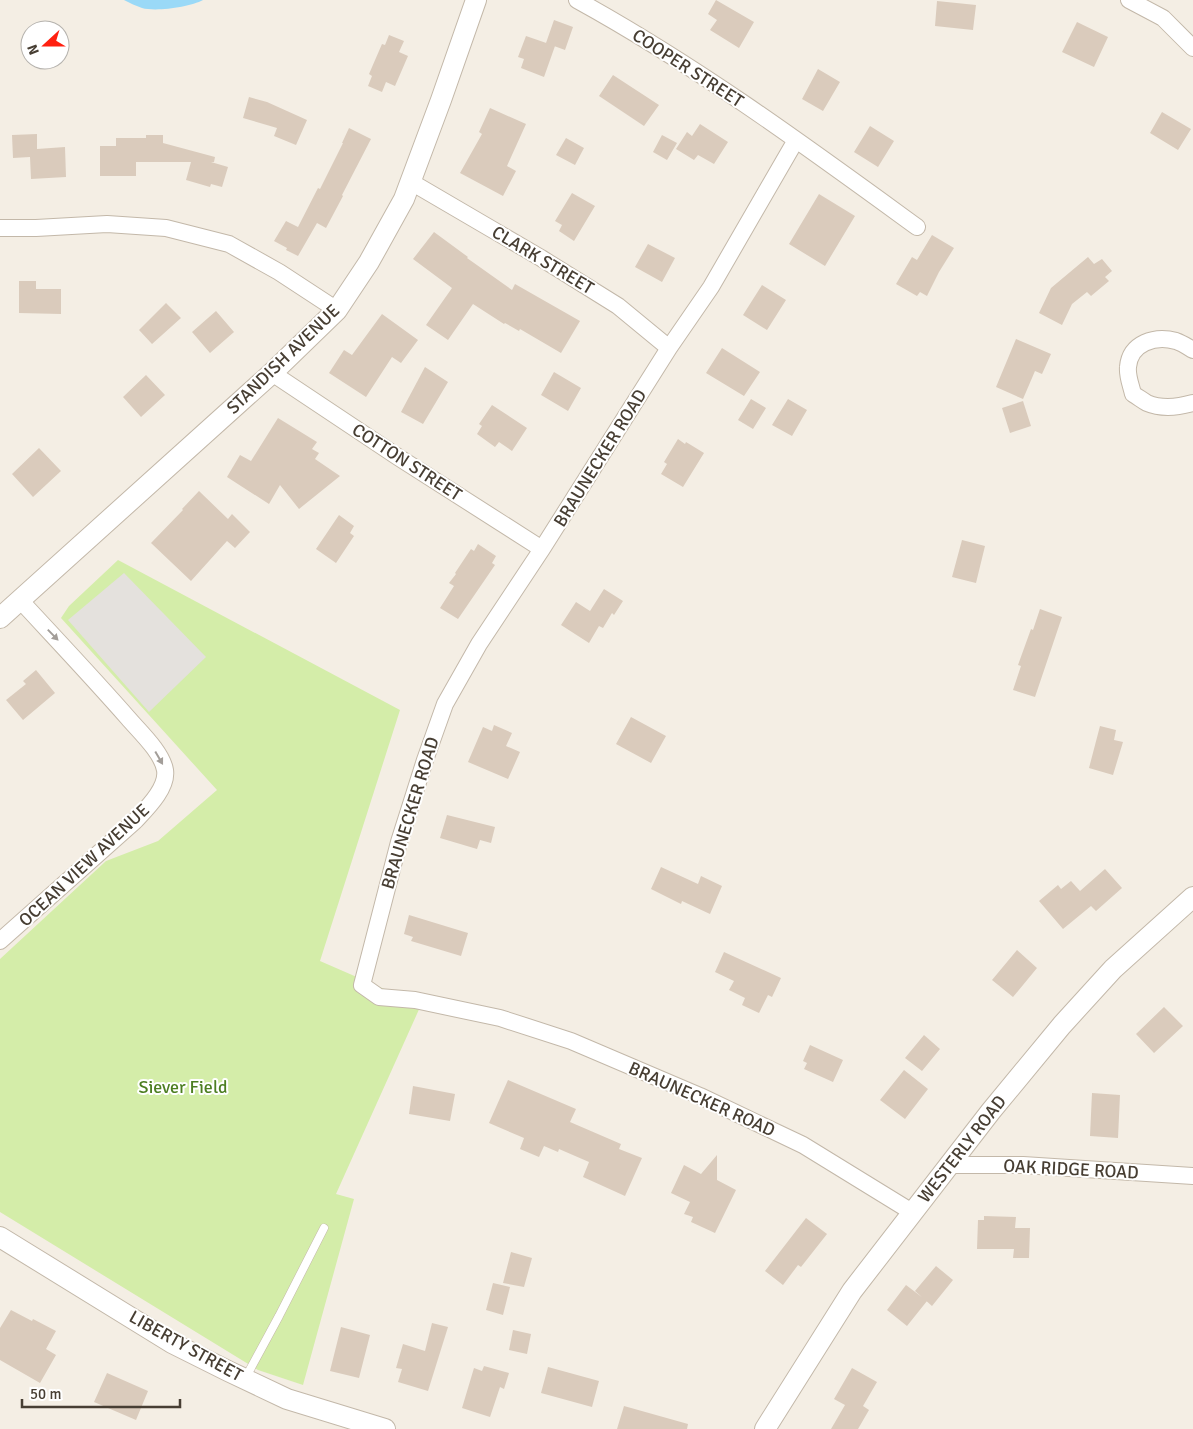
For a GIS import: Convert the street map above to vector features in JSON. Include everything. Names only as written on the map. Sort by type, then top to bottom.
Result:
[{"type":"street","name":"STANDISH AVENUE","points":[[0,618],[272,373],[337,310],[369,262],[404,199],[476,0]]},
{"type":"street","name":"COOPER STREET","points":[[577,0],[706,78],[917,227]]},
{"type":"street","points":[[1129,0],[1163,18],[1193,48]]},
{"type":"street","name":"BRAUNECKER ROAD","points":[[796,140],[711,287],[669,348],[542,549],[479,644],[445,704],[399,842],[362,985],[379,997],[415,1000],[500,1018],[571,1041],[700,1096],[803,1145],[912,1212]]},
{"type":"street","name":"CLARK STREET","points":[[411,182],[533,253],[618,306],[669,348]]},
{"type":"street","points":[[0,228],[107,224],[166,228],[229,244],[279,272],[337,310]]},
{"type":"street","points":[[1193,350],[1176,341],[1159,339],[1142,343],[1131,354],[1128,368],[1133,394],[1148,403],[1166,407],[1193,403]]},
{"type":"street","name":"COTTON STREET","points":[[272,373],[398,457],[542,549]]},
{"type":"street","name":"OCEAN VIEW AVENUE","points":[[0,941],[135,821],[153,801],[164,782],[165,771],[161,758],[149,742],[83,666],[20,600]]},
{"type":"street","name":"WESTERLY ROAD","points":[[765,1429],[852,1291],[991,1111],[1062,1025],[1113,969],[1193,897]]},
{"type":"street","name":"OAK RIDGE ROAD","points":[[949,1165],[1023,1165],[1193,1176]]},
{"type":"street","name":"LIBERTY STREET","points":[[0,1236],[172,1343],[287,1399],[385,1429]]},
{"type":"lane","points":[[245,1379],[324,1228]]},
{"type":"green space","name":"Siever Field","points":[[118,560],[400,710],[320,961],[421,1005],[336,1194],[354,1199],[303,1385],[258,1370],[0,1212],[0,959],[106,861],[158,841],[217,790],[61,618],[69,606]]},
{"type":"shaded area","points":[[124,573],[206,657],[149,712],[68,620]]},
{"type":"water","points":[[124,0],[203,0],[182,7],[148,9]]},
{"type":"building","points":[[716,0],[754,22],[739,48],[710,30],[717,20],[708,14]]},
{"type":"building","points":[[937,1],[976,5],[973,30],[935,26]]},
{"type":"building","points":[[554,20],[573,27],[565,50],[546,43]]},
{"type":"building","points":[[1077,22],[1108,37],[1094,67],[1062,52]]},
{"type":"building","points":[[389,35],[404,41],[399,52],[408,56],[395,86],[386,82],[382,92],[368,86],[372,76],[369,74],[382,44],[385,45]]},
{"type":"building","points":[[526,36],[555,46],[544,77],[521,68],[524,59],[518,57]]},
{"type":"building","points":[[818,69],[840,82],[823,111],[802,99]]},
{"type":"building","points":[[613,75],[659,105],[644,126],[599,96]]},
{"type":"building","points":[[249,97],[267,102],[307,120],[296,145],[274,136],[277,128],[243,118]]},
{"type":"building","points":[[490,108],[526,124],[507,166],[516,171],[503,196],[460,173],[482,134],[479,132]]},
{"type":"building","points":[[1162,112],[1191,129],[1178,150],[1150,133]]},
{"type":"building","points":[[700,124],[728,142],[714,164],[698,155],[694,160],[676,149],[687,132],[692,136]]},
{"type":"building","points":[[870,126],[894,141],[878,167],[854,152]]},
{"type":"building","points":[[349,128],[371,139],[326,228],[317,223],[298,256],[274,241],[286,221],[298,227],[318,188],[320,189]]},
{"type":"building","points":[[37,134],[37,149],[65,147],[66,177],[31,179],[30,157],[13,158],[12,135]]},
{"type":"building","points":[[146,135],[163,135],[163,143],[215,157],[214,162],[211,162],[228,167],[222,187],[211,184],[210,187],[186,180],[191,162],[136,162],[136,176],[100,176],[100,146],[116,146],[116,138],[146,138]]},
{"type":"building","points":[[662,135],[677,143],[667,160],[653,152]]},
{"type":"building","points":[[566,138],[584,148],[575,165],[556,155]]},
{"type":"building","points":[[572,193],[595,206],[574,241],[559,231],[562,225],[555,221]]},
{"type":"building","points":[[819,194],[855,216],[825,266],[789,244]]},
{"type":"building","points":[[434,232],[512,290],[515,284],[580,321],[561,353],[520,329],[519,331],[504,324],[473,304],[448,340],[426,325],[452,288],[413,259]]},
{"type":"building","points":[[932,235],[954,248],[927,296],[920,292],[917,296],[896,284],[912,257],[917,260]]},
{"type":"building","points":[[648,244],[675,258],[662,282],[635,267]]},
{"type":"building","points":[[1088,257],[1094,264],[1102,259],[1112,271],[1105,277],[1109,281],[1091,296],[1087,292],[1072,304],[1062,325],[1039,313],[1051,288]]},
{"type":"building","points":[[19,281],[36,281],[36,289],[61,289],[61,314],[19,313]]},
{"type":"building","points":[[762,285],[786,300],[767,330],[743,315]]},
{"type":"building","points":[[166,303],[181,318],[152,344],[139,330]]},
{"type":"building","points":[[216,311],[234,332],[210,353],[192,332]]},
{"type":"building","points":[[382,314],[418,340],[401,363],[392,357],[366,397],[329,373],[344,350],[352,355]]},
{"type":"building","points":[[1016,339],[1051,354],[1042,374],[1035,371],[1023,399],[996,387]]},
{"type":"building","points":[[722,348],[760,372],[744,396],[706,373]]},
{"type":"building","points":[[425,367],[448,382],[423,424],[401,412]]},
{"type":"building","points":[[554,372],[581,388],[568,411],[541,395]]},
{"type":"building","points":[[146,375],[165,395],[141,417],[123,397]]},
{"type":"building","points":[[751,399],[766,408],[753,429],[738,420]]},
{"type":"building","points":[[788,399],[807,410],[792,436],[772,425]]},
{"type":"building","points":[[1023,401],[1031,426],[1010,433],[1002,408]]},
{"type":"building","points":[[492,405],[527,428],[512,451],[499,442],[495,447],[477,434],[482,426],[479,424]]},
{"type":"building","points":[[278,418],[317,442],[312,449],[319,453],[315,459],[340,476],[299,509],[280,485],[269,504],[227,477],[240,455],[251,461]]},
{"type":"building","points":[[678,439],[704,453],[683,487],[661,474],[667,464],[664,462]]},
{"type":"building","points":[[39,448],[61,471],[33,497],[12,474]]},
{"type":"building","points":[[199,491],[228,519],[232,514],[250,532],[235,548],[227,541],[191,581],[151,543]]},
{"type":"building","points":[[339,515],[354,526],[350,533],[354,536],[336,563],[316,549]]},
{"type":"building","points":[[962,540],[985,546],[976,583],[952,577]]},
{"type":"building","points":[[478,544],[496,556],[492,563],[495,565],[458,619],[440,608],[454,586],[449,583],[471,549],[474,551]]},
{"type":"building","points":[[604,589],[623,601],[614,615],[612,613],[603,628],[599,626],[589,643],[561,625],[576,602],[590,611]]},
{"type":"building","points":[[1040,609],[1062,617],[1035,697],[1013,690],[1021,666],[1018,665]]},
{"type":"building","points":[[36,670],[55,693],[23,720],[6,700],[26,684],[23,681]]},
{"type":"building","points":[[631,717],[666,736],[651,763],[616,744]]},
{"type":"building","points":[[494,725],[512,733],[506,746],[520,752],[508,779],[468,762],[483,727],[492,731]]},
{"type":"building","points":[[1100,726],[1116,730],[1114,740],[1123,742],[1113,775],[1089,768]]},
{"type":"building","points":[[447,815],[495,827],[491,843],[480,840],[477,849],[440,838]]},
{"type":"building","points":[[661,867],[698,884],[701,876],[722,886],[710,914],[682,901],[681,904],[651,889]]},
{"type":"building","points":[[1105,869],[1122,888],[1096,911],[1091,906],[1063,929],[1039,901],[1058,885],[1061,889],[1071,881],[1080,891]]},
{"type":"building","points":[[409,915],[468,933],[461,956],[411,941],[413,937],[404,934]]},
{"type":"building","points":[[1017,950],[1037,968],[1013,997],[992,980]]},
{"type":"building","points":[[724,952],[781,978],[772,997],[768,995],[759,1013],[742,1005],[745,998],[729,990],[734,981],[715,972]]},
{"type":"building","points":[[1164,1007],[1183,1026],[1154,1053],[1136,1034]]},
{"type":"building","points":[[924,1035],[940,1049],[922,1071],[905,1058]]},
{"type":"building","points":[[810,1045],[843,1060],[833,1082],[804,1069],[807,1063],[803,1061]]},
{"type":"building","points":[[904,1070],[928,1089],[905,1119],[880,1100]]},
{"type":"building","points":[[508,1080],[576,1109],[570,1122],[621,1144],[619,1149],[642,1158],[625,1196],[583,1177],[589,1162],[559,1149],[558,1152],[544,1146],[539,1157],[520,1149],[524,1138],[489,1123]]},
{"type":"building","points":[[413,1086],[455,1094],[450,1121],[409,1114]]},
{"type":"building","points":[[1092,1093],[1120,1095],[1118,1138],[1090,1136]]},
{"type":"building","points":[[717,1155],[717,1180],[736,1190],[715,1233],[691,1222],[693,1217],[684,1214],[690,1202],[671,1193],[684,1165],[701,1174]]},
{"type":"building","points":[[984,1216],[1016,1217],[1015,1228],[1030,1228],[1029,1258],[1013,1258],[1014,1249],[977,1249],[978,1220],[984,1220]]},
{"type":"building","points":[[806,1218],[827,1234],[801,1267],[798,1265],[783,1285],[765,1271]]},
{"type":"building","points":[[511,1252],[532,1258],[524,1287],[503,1283]]},
{"type":"building","points":[[936,1266],[953,1280],[932,1306],[915,1291]]},
{"type":"building","points":[[493,1283],[510,1287],[503,1315],[486,1310]]},
{"type":"building","points":[[906,1285],[927,1301],[907,1326],[887,1310]]},
{"type":"building","points":[[11,1310],[56,1331],[46,1349],[56,1355],[40,1383],[0,1360],[0,1328]]},
{"type":"building","points":[[432,1323],[448,1327],[428,1391],[398,1382],[402,1369],[396,1368],[403,1344],[425,1351]]},
{"type":"building","points":[[341,1327],[370,1335],[359,1378],[330,1371]]},
{"type":"building","points":[[513,1330],[531,1334],[527,1354],[509,1350]]},
{"type":"building","points":[[484,1366],[509,1373],[504,1389],[500,1387],[490,1417],[462,1408],[474,1368],[482,1371]]},
{"type":"building","points":[[548,1367],[599,1381],[592,1407],[541,1393]]},
{"type":"building","points":[[852,1368],[877,1382],[863,1406],[869,1410],[858,1429],[831,1429],[845,1405],[834,1399]]},
{"type":"building","points":[[107,1373],[148,1391],[136,1420],[94,1402]]},
{"type":"building","points":[[624,1406],[688,1424],[687,1429],[617,1429]]}]
